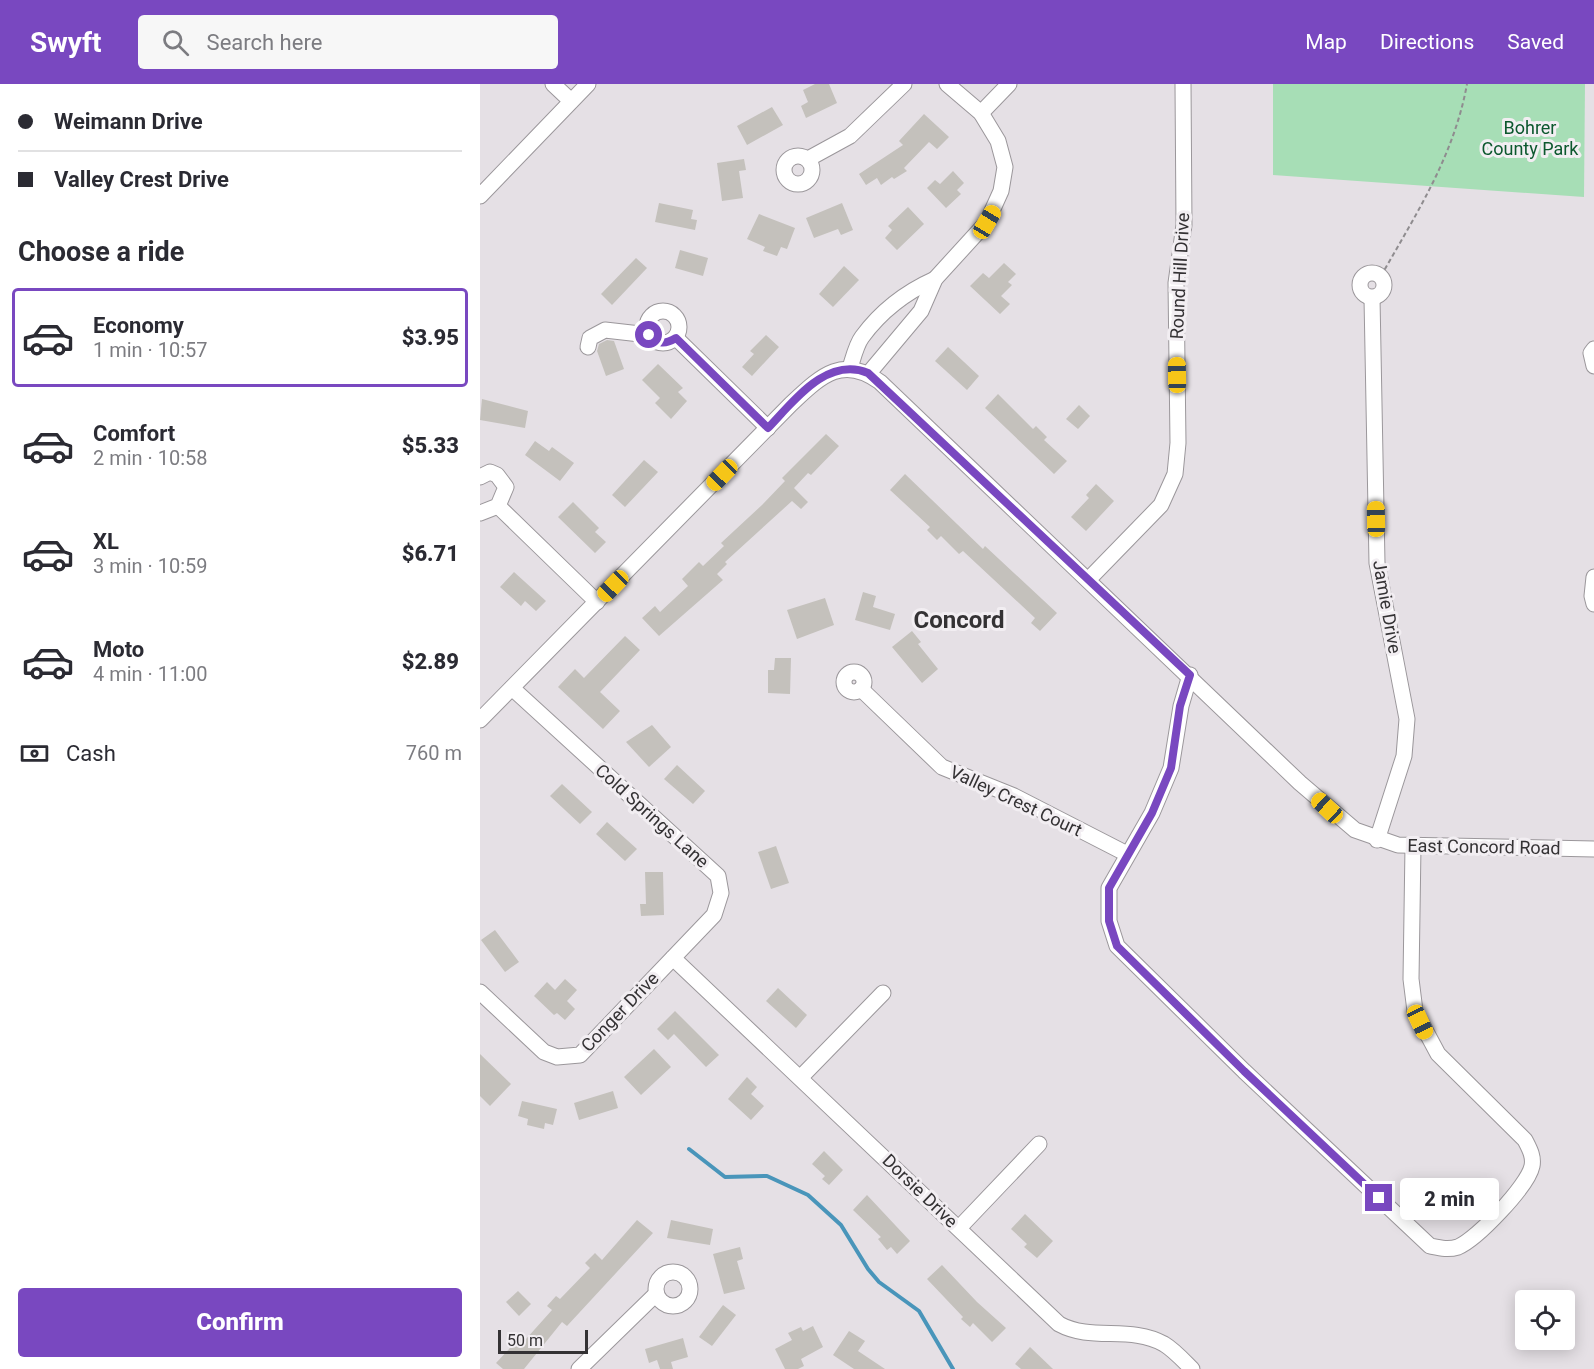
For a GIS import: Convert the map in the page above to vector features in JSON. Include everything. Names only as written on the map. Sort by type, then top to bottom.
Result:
[{"type":"street","points":[[553,84],[571,101]]},
{"type":"street","points":[[480,196],[588,84]]},
{"type":"street","points":[[808,159],[850,136],[904,84]]},
{"type":"street","points":[[868,373],[921,311],[935,279],[987,222],[1001,191],[1005,167],[998,141],[981,113],[947,84]]},
{"type":"street","points":[[981,113],[1009,84]]},
{"type":"street","name":"Round Hill Drive","points":[[1089,579],[1161,505],[1175,474],[1178,443],[1176,283],[1184,225],[1183,84]]},
{"type":"street","name":"Jamie Drive","points":[[1377,840],[1404,756],[1407,719],[1377,563],[1372,298],[1362,292],[1360,281],[1369,273],[1381,276]]},
{"type":"street","points":[[480,720],[901,296],[935,279]]},
{"type":"street","points":[[588,347],[590,338],[605,330],[649,335],[659,343],[668,344],[676,338],[679,322],[672,313],[662,311],[653,315],[648,322],[649,335]]},
{"type":"street","points":[[676,338],[768,428]]},
{"type":"street","points":[[811,385],[829,373],[850,368],[860,339]]},
{"type":"street","points":[[1594,349],[1591,353],[1594,366]]},
{"type":"street","name":"East Concord Road","points":[[850,368],[868,373],[1089,579],[1327,808],[1355,830],[1377,840],[1413,846],[1594,849]]},
{"type":"street","points":[[480,477],[490,472],[497,475],[506,487],[498,506],[480,513]]},
{"type":"street","points":[[498,506],[597,602]]},
{"type":"street","points":[[1594,577],[1592,596],[1594,604]]},
{"type":"street","points":[[1190,675],[1180,706],[1171,768],[1152,813],[1109,888],[1109,921],[1117,946],[1244,1071],[1430,1246],[1444,1249],[1458,1246],[1475,1235],[1526,1180],[1533,1165],[1532,1152],[1525,1140],[1438,1054],[1415,1011],[1411,979],[1413,846]]},
{"type":"street","name":"Cold Springs Lane","points":[[512,688],[718,876],[721,893],[714,915],[673,958]]},
{"type":"street","name":"Valley Crest Court","points":[[861,689],[942,767],[1014,796],[1127,855]]},
{"type":"street","name":"Conger Drive","points":[[480,992],[543,1052],[569,1058],[580,1055],[673,958]]},
{"type":"street","name":"Dorsie Drive","points":[[673,958],[1059,1324],[1073,1332],[1090,1335],[1124,1333],[1146,1337],[1166,1345],[1192,1369]]},
{"type":"street","points":[[801,1077],[883,993]]},
{"type":"street","points":[[959,1228],[1039,1144]]},
{"type":"street","points":[[579,1369],[656,1294]]},
{"type":"path","points":[[1381,276],[1446,161],[1463,110],[1467,84]]},
{"type":"green space","name":"Bohrer County Park","points":[[1273,84],[1585,84],[1584,197],[1273,175]]},
{"type":"building","points":[[815,84],[829,84],[837,103],[806,118],[801,106],[808,102],[803,90]]},
{"type":"building","points":[[772,107],[783,125],[747,145],[737,126]]},
{"type":"building","points":[[924,114],[949,137],[937,149],[929,142],[904,168],[907,171],[894,179],[892,177],[881,185],[877,178],[866,185],[859,174],[903,145],[899,141]]},
{"type":"building","points":[[744,159],[746,170],[739,171],[743,198],[722,201],[717,163]]},
{"type":"building","points":[[953,171],[964,183],[957,190],[961,194],[946,208],[927,188],[935,180],[940,184]]},
{"type":"building","points":[[659,203],[693,210],[691,219],[697,220],[695,230],[655,222]]},
{"type":"building","points":[[842,203],[853,230],[841,235],[838,229],[814,238],[806,218]]},
{"type":"building","points":[[908,207],[924,224],[897,250],[885,238],[892,230],[888,226]]},
{"type":"building","points":[[759,214],[795,228],[787,249],[781,247],[777,256],[763,251],[765,247],[747,239]]},
{"type":"building","points":[[680,250],[708,258],[703,276],[675,268]]},
{"type":"building","points":[[636,258],[647,268],[612,305],[601,294]]},
{"type":"building","points":[[1004,263],[1016,274],[1008,282],[1012,285],[1001,296],[1010,304],[1000,314],[970,286],[983,273],[989,278]]},
{"type":"building","points":[[844,266],[859,280],[833,307],[819,294]]},
{"type":"building","points":[[766,335],[779,347],[752,376],[742,367],[754,354],[750,351]]},
{"type":"building","points":[[607,340],[614,341],[624,369],[606,376],[597,351],[599,344]]},
{"type":"building","points":[[948,347],[979,376],[967,390],[935,361]]},
{"type":"building","points":[[658,364],[683,388],[678,392],[687,401],[671,419],[655,403],[660,398],[642,380]]},
{"type":"building","points":[[998,394],[1033,429],[1036,426],[1047,437],[1044,440],[1067,461],[1054,474],[985,408]]},
{"type":"building","points":[[482,399],[528,411],[525,428],[480,420]]},
{"type":"building","points":[[1079,405],[1090,416],[1078,429],[1066,419]]},
{"type":"building","points":[[826,434],[839,446],[811,475],[808,473],[794,488],[808,502],[801,509],[792,501],[725,562],[727,564],[717,574],[723,580],[659,636],[642,618],[655,606],[660,612],[688,586],[682,579],[699,562],[703,566],[724,546],[721,543],[762,505],[785,481],[782,478]]},
{"type":"building","points":[[535,441],[549,451],[552,447],[574,463],[560,481],[525,455]]},
{"type":"building","points":[[644,460],[658,472],[625,507],[612,495]]},
{"type":"building","points":[[905,474],[983,549],[985,546],[1057,613],[1040,631],[1031,623],[1035,618],[963,551],[959,554],[941,536],[937,540],[927,530],[930,527],[890,490]]},
{"type":"building","points":[[1096,484],[1114,501],[1086,531],[1071,517],[1089,498],[1086,495]]},
{"type":"building","points":[[573,502],[599,528],[595,532],[606,542],[595,553],[558,517]]},
{"type":"building","points":[[514,572],[546,601],[536,611],[525,601],[521,606],[500,587]]},
{"type":"building","points":[[863,592],[876,596],[873,607],[895,614],[890,630],[855,620]]},
{"type":"building","points":[[825,598],[834,625],[797,639],[787,610]]},
{"type":"building","points":[[912,631],[921,642],[918,644],[938,669],[922,683],[892,647]]},
{"type":"building","points":[[625,636],[640,650],[600,692],[620,711],[603,729],[558,687],[575,669],[584,678]]},
{"type":"building","points":[[775,658],[791,658],[790,694],[768,693],[768,670],[774,670]]},
{"type":"building","points":[[652,725],[671,747],[649,767],[626,742]]},
{"type":"building","points":[[677,765],[705,791],[693,804],[664,779]]},
{"type":"building","points":[[562,784],[592,812],[580,824],[550,796]]},
{"type":"building","points":[[607,822],[637,849],[625,861],[596,834]]},
{"type":"building","points":[[776,846],[789,883],[771,889],[758,852]]},
{"type":"building","points":[[645,872],[663,872],[664,915],[641,916],[640,904],[646,904]]},
{"type":"building","points":[[495,930],[519,962],[505,972],[481,940]]},
{"type":"building","points":[[565,979],[577,990],[567,1001],[575,1009],[565,1020],[557,1013],[554,1015],[534,996],[547,982],[555,990]]},
{"type":"building","points":[[778,988],[807,1015],[796,1028],[766,1001]]},
{"type":"building","points":[[675,1011],[719,1055],[706,1067],[674,1034],[668,1040],[657,1029]]},
{"type":"building","points":[[654,1049],[671,1067],[641,1095],[624,1077]]},
{"type":"building","points":[[480,1054],[511,1084],[490,1106],[480,1096]]},
{"type":"building","points":[[747,1077],[757,1087],[751,1094],[764,1106],[751,1120],[728,1099]]},
{"type":"building","points":[[613,1091],[618,1108],[579,1120],[574,1103]]},
{"type":"building","points":[[522,1101],[557,1109],[553,1125],[545,1123],[544,1129],[527,1125],[528,1119],[518,1116]]},
{"type":"building","points":[[824,1151],[843,1170],[829,1185],[822,1179],[825,1176],[812,1164]]},
{"type":"building","points":[[867,1195],[910,1241],[897,1254],[891,1247],[887,1250],[878,1239],[881,1237],[853,1210]]},
{"type":"building","points":[[1025,1214],[1053,1241],[1037,1258],[1024,1247],[1027,1244],[1011,1229]]},
{"type":"building","points":[[637,1220],[653,1233],[567,1326],[562,1322],[524,1369],[503,1369],[496,1363],[522,1335],[526,1339],[552,1310],[547,1306],[556,1296],[560,1299],[590,1268],[585,1263],[595,1253],[602,1260]]},
{"type":"building","points":[[671,1220],[713,1229],[710,1245],[667,1238]]},
{"type":"building","points":[[740,1247],[743,1259],[737,1261],[745,1289],[724,1294],[713,1254]]},
{"type":"building","points":[[942,1265],[977,1302],[1006,1328],[992,1342],[973,1323],[970,1327],[961,1319],[963,1317],[927,1279]]},
{"type":"building","points":[[518,1291],[531,1304],[519,1316],[506,1302]]},
{"type":"building","points":[[723,1305],[736,1315],[712,1346],[699,1337]]},
{"type":"building","points":[[813,1326],[823,1347],[801,1359],[804,1366],[798,1369],[785,1369],[775,1349],[792,1340],[788,1333],[801,1327],[803,1331]]},
{"type":"building","points":[[849,1331],[865,1341],[858,1351],[885,1369],[854,1369],[833,1355]]},
{"type":"building","points":[[683,1338],[688,1357],[671,1362],[673,1369],[660,1369],[657,1360],[649,1363],[645,1349]]},
{"type":"building","points":[[1030,1347],[1053,1369],[1021,1369],[1015,1364]]},
{"type":"waterway","points":[[689,1149],[725,1177],[767,1176],[808,1195],[841,1225],[868,1269],[879,1282],[919,1311],[953,1369]]},
{"type":"district","name":"Concord","points":[[959,620]]},
{"type":"route","points":[[649,335],[659,343],[668,344],[676,338],[768,428],[811,385],[829,373],[850,368],[868,373],[1190,675],[1180,706],[1171,768],[1152,813],[1109,888],[1109,921],[1117,946],[1244,1071],[1379,1198]]}]
